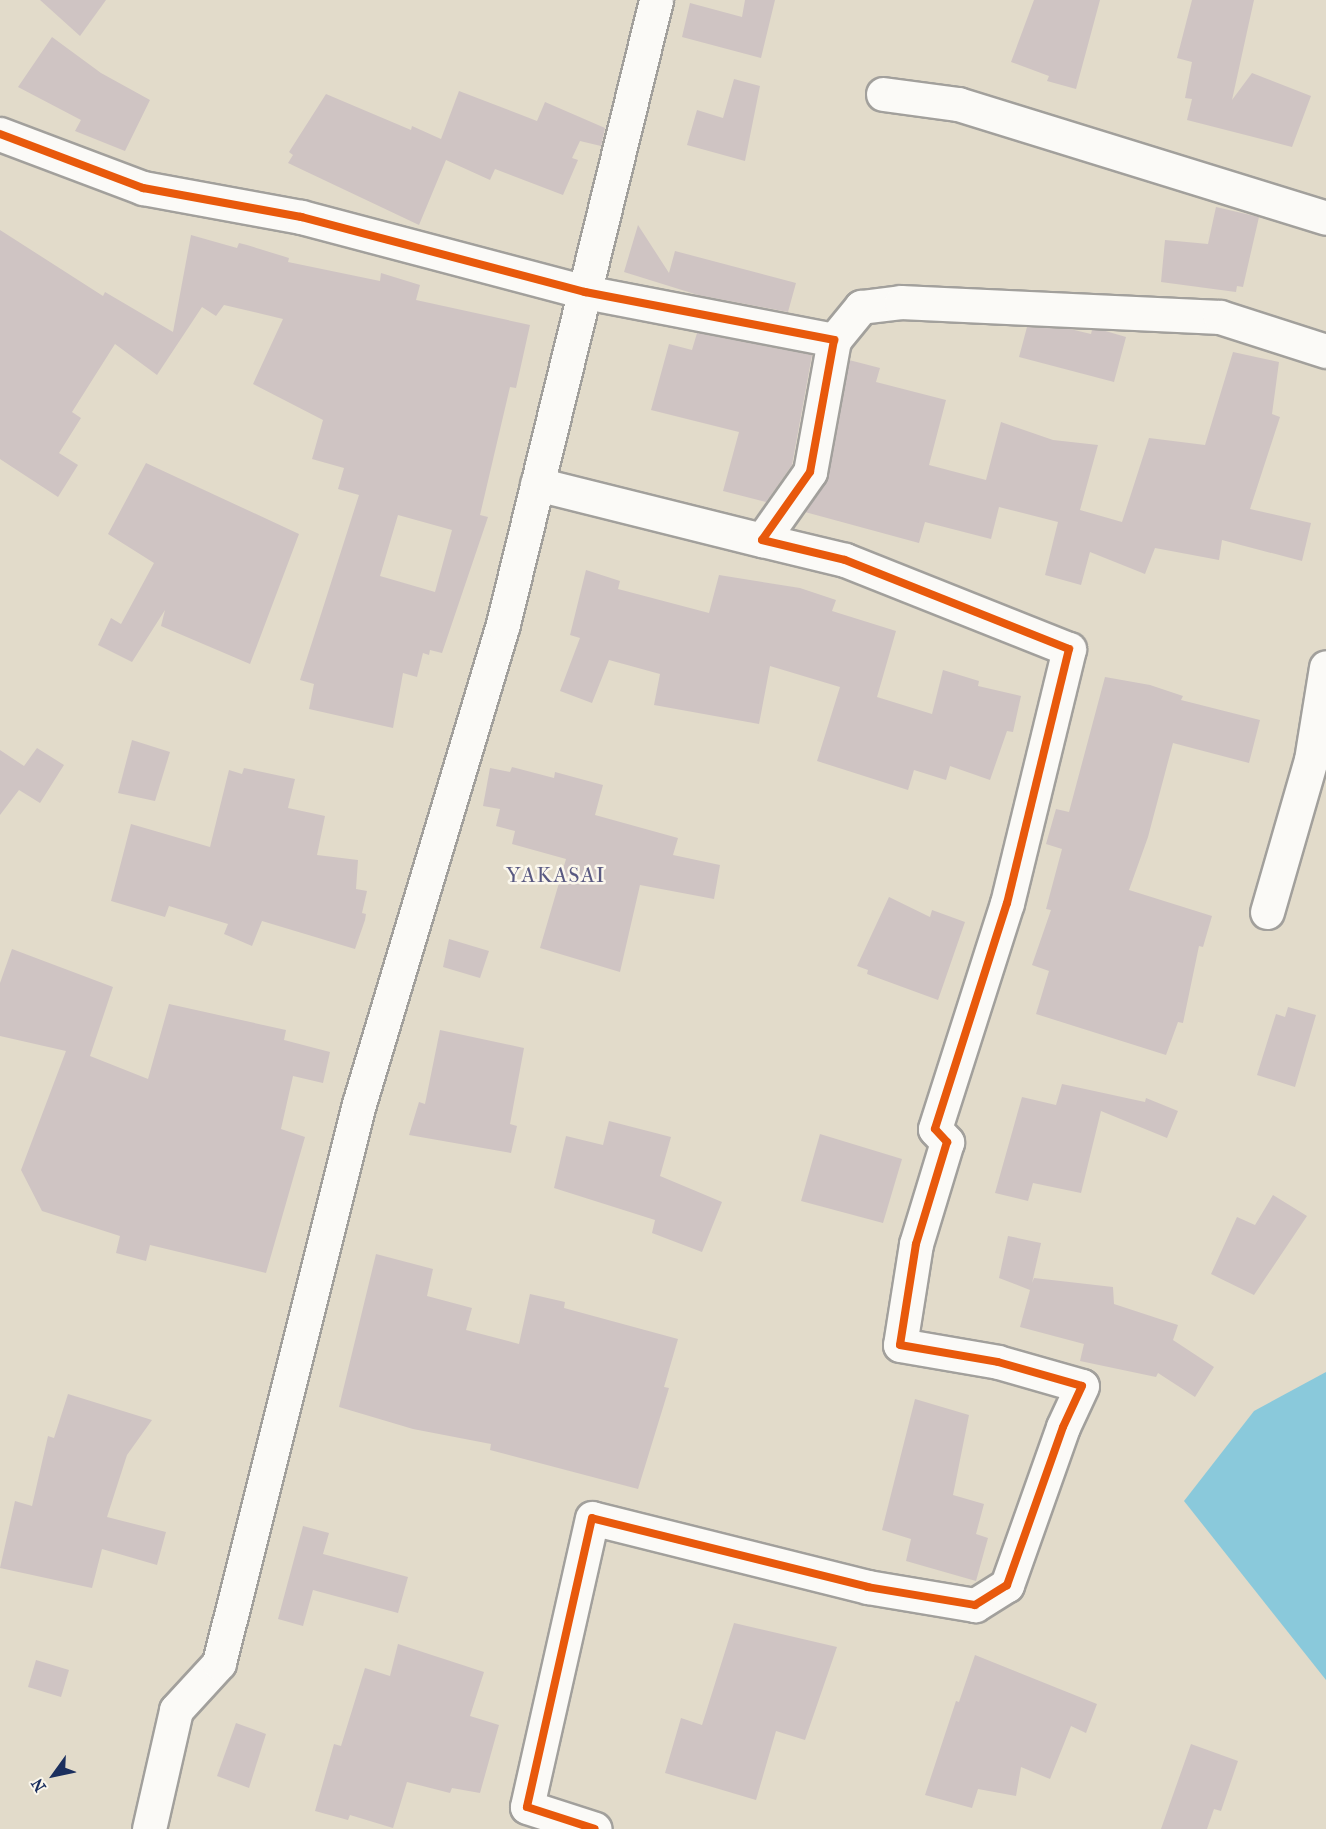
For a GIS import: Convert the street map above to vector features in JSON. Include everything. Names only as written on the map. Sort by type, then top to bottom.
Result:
[{"type":"street","points":[[149,1829],[176,1710],[219,1663],[359,1104],[503,624],[656,0]]},
{"type":"street","points":[[883,94],[958,104],[1326,218]]},
{"type":"street","points":[[0,134],[143,188],[301,217],[585,292],[834,340]]},
{"type":"street","points":[[762,540],[810,472],[834,340],[861,307],[901,302],[1220,317],[1326,351]]},
{"type":"street","points":[[537,484],[845,560],[1069,650],[1007,903],[935,1129],[947,1143],[916,1244],[900,1346],[998,1362],[1082,1386],[1063,1427],[1007,1585],[975,1605],[868,1587],[592,1518],[527,1807],[595,1829]]},
{"type":"street","points":[[1267,912],[1311,760],[1326,667]]},
{"type":"water","points":[[1326,1372],[1326,1680],[1184,1501],[1254,1411]]},
{"type":"building","points":[[40,0],[106,0],[80,36]]},
{"type":"building","points":[[745,0],[775,0],[761,58],[682,37],[690,3],[742,17]]},
{"type":"building","points":[[1034,0],[1100,0],[1076,89],[1047,81],[1049,76],[1011,62]]},
{"type":"building","points":[[1192,0],[1254,0],[1232,100],[1252,73],[1311,96],[1292,147],[1187,120],[1192,99],[1185,98],[1192,62],[1177,58]]},
{"type":"building","points":[[52,37],[101,73],[150,100],[125,151],[75,131],[81,120],[18,87]]},
{"type":"building","points":[[734,79],[760,86],[745,161],[687,145],[697,110],[723,118]]},
{"type":"building","points":[[459,91],[537,121],[545,102],[605,128],[601,146],[580,141],[572,158],[578,160],[563,195],[495,169],[490,180],[446,160],[419,225],[288,163],[293,155],[289,152],[326,94],[411,130],[412,126],[441,139]]},
{"type":"building","points":[[1216,207],[1259,217],[1243,287],[1237,286],[1236,292],[1161,282],[1165,240],[1208,244]]},
{"type":"building","points":[[638,225],[669,273],[675,251],[796,283],[788,312],[698,295],[624,272]]},
{"type":"building","points":[[0,230],[103,296],[105,292],[173,332],[191,235],[237,248],[239,243],[289,258],[288,262],[380,281],[381,273],[420,285],[416,300],[530,325],[516,388],[510,387],[480,515],[488,517],[442,653],[430,650],[429,655],[423,653],[417,677],[403,673],[393,728],[309,709],[314,684],[300,680],[359,495],[338,489],[344,468],[312,459],[323,420],[253,384],[283,319],[224,305],[216,316],[202,307],[157,375],[115,344],[72,412],[81,418],[59,453],[78,465],[58,497],[0,459]],"holes":[[[398,515],[452,530],[435,592],[380,576]]]},
{"type":"building","points":[[1027,327],[1070,329],[1091,334],[1092,330],[1102,330],[1126,337],[1114,382],[1019,357]]},
{"type":"building","points":[[697,333],[812,355],[792,465],[766,502],[723,491],[739,432],[651,410],[669,344],[692,350]]},
{"type":"building","points":[[1233,352],[1279,362],[1272,414],[1280,417],[1250,509],[1311,523],[1302,561],[1222,540],[1219,560],[1155,548],[1145,574],[1090,552],[1081,585],[1045,575],[1058,522],[999,507],[991,539],[925,522],[919,543],[805,512],[828,476],[849,360],[880,368],[876,382],[946,400],[929,465],[986,480],[1001,422],[1053,440],[1098,445],[1080,510],[1122,522],[1149,438],[1205,445]]},
{"type":"building","points":[[146,463],[299,534],[250,664],[161,626],[165,610],[132,662],[98,645],[111,618],[121,624],[154,563],[108,534]]},
{"type":"building","points":[[586,570],[620,581],[618,589],[709,613],[719,575],[800,588],[836,600],[832,611],[896,631],[877,697],[932,714],[943,670],[979,681],[978,686],[1021,696],[1013,732],[1007,731],[990,780],[950,766],[946,780],[914,770],[908,790],[817,761],[840,687],[770,666],[759,724],[654,705],[660,674],[609,660],[592,703],[560,691],[580,638],[570,635]]},
{"type":"building","points":[[1105,677],[1150,685],[1183,696],[1181,700],[1260,720],[1249,763],[1173,743],[1148,837],[1129,890],[1212,916],[1203,947],[1199,946],[1183,1023],[1178,1022],[1166,1055],[1036,1014],[1049,971],[1032,965],[1051,910],[1046,909],[1062,849],[1046,844],[1056,809],[1069,812]]},
{"type":"building","points":[[132,740],[170,752],[155,801],[118,793]]},
{"type":"building","points":[[37,748],[64,765],[40,803],[19,790],[0,815],[0,750],[24,766]]},
{"type":"building","points":[[512,767],[554,778],[555,772],[603,785],[595,815],[678,838],[673,855],[720,865],[714,899],[640,885],[620,972],[540,948],[566,859],[512,844],[515,831],[496,826],[500,809],[483,806],[490,768],[510,772]]},
{"type":"building","points":[[244,768],[295,779],[288,808],[325,816],[317,855],[358,860],[356,889],[367,891],[362,913],[366,914],[365,920],[355,949],[262,921],[252,946],[224,934],[228,924],[169,906],[165,917],[111,901],[131,824],[210,847],[229,770],[242,774]]},
{"type":"building","points":[[889,897],[930,917],[932,910],[965,922],[938,1000],[867,974],[868,970],[857,966]]},
{"type":"building","points":[[449,939],[489,951],[480,978],[443,967]]},
{"type":"building","points":[[12,949],[113,987],[90,1056],[148,1079],[169,1004],[286,1030],[284,1040],[330,1052],[323,1083],[293,1076],[281,1129],[305,1137],[266,1273],[150,1245],[146,1261],[116,1253],[120,1236],[42,1211],[21,1170],[66,1051],[0,1036],[0,983]]},
{"type":"building","points":[[1288,1007],[1316,1015],[1295,1087],[1257,1075],[1276,1014],[1285,1017]]},
{"type":"building","points":[[440,1030],[524,1048],[510,1124],[517,1126],[511,1153],[409,1135],[419,1102],[425,1104]]},
{"type":"building","points":[[1062,1084],[1145,1102],[1146,1098],[1178,1111],[1167,1138],[1101,1111],[1081,1193],[1033,1183],[1028,1201],[995,1193],[1022,1097],[1056,1105]]},
{"type":"building","points":[[609,1121],[671,1137],[660,1176],[722,1202],[702,1252],[652,1233],[655,1220],[554,1188],[566,1136],[603,1145]]},
{"type":"building","points":[[820,1134],[902,1159],[883,1223],[801,1201]]},
{"type":"building","points":[[1273,1195],[1307,1216],[1254,1295],[1211,1274],[1237,1217],[1255,1225]]},
{"type":"building","points":[[1008,1236],[1041,1243],[1032,1283],[1034,1278],[1113,1287],[1114,1304],[1178,1325],[1173,1340],[1214,1367],[1195,1397],[1158,1373],[1156,1377],[1080,1361],[1084,1344],[1020,1327],[1030,1290],[999,1278]]},
{"type":"building","points":[[376,1254],[433,1269],[427,1296],[472,1308],[466,1330],[519,1344],[530,1294],[565,1302],[564,1308],[678,1339],[664,1387],[669,1388],[638,1489],[490,1450],[491,1444],[413,1429],[339,1407]]},
{"type":"building","points":[[68,1394],[152,1420],[127,1455],[107,1517],[166,1532],[157,1565],[102,1549],[92,1588],[0,1568],[15,1501],[32,1506],[48,1436],[54,1438]]},
{"type":"building","points":[[915,1399],[969,1415],[953,1495],[984,1504],[976,1534],[988,1538],[976,1581],[906,1561],[911,1539],[882,1530]]},
{"type":"building","points":[[303,1526],[329,1533],[323,1554],[408,1577],[398,1613],[313,1590],[303,1626],[278,1619]]},
{"type":"building","points":[[734,1623],[837,1647],[805,1740],[776,1731],[756,1800],[665,1773],[681,1718],[702,1725]]},
{"type":"building","points":[[398,1644],[484,1672],[470,1716],[499,1725],[480,1793],[452,1788],[450,1793],[407,1782],[393,1828],[350,1815],[348,1820],[315,1811],[334,1744],[341,1746],[365,1668],[390,1676]]},
{"type":"building","points":[[975,1655],[1097,1704],[1086,1733],[1071,1726],[1050,1779],[1021,1767],[1016,1796],[978,1789],[972,1808],[925,1795],[956,1701],[959,1702]]},
{"type":"building","points":[[36,1660],[69,1670],[61,1697],[28,1687]]},
{"type":"building","points":[[236,1723],[266,1734],[249,1788],[217,1776]]},
{"type":"building","points":[[1191,1744],[1238,1761],[1221,1811],[1214,1809],[1207,1829],[1161,1829]]},
{"type":"cycle path","points":[[0,134],[143,188],[301,217],[585,292],[834,340],[810,472],[762,540],[845,560],[1069,649],[1007,903],[935,1129],[947,1142],[916,1244],[900,1345],[998,1362],[1082,1386],[1063,1427],[1007,1585],[975,1605],[868,1587],[592,1518],[527,1807],[595,1829]]},
{"type":"district","name":"YAKASAI","points":[[556,875]]}]
